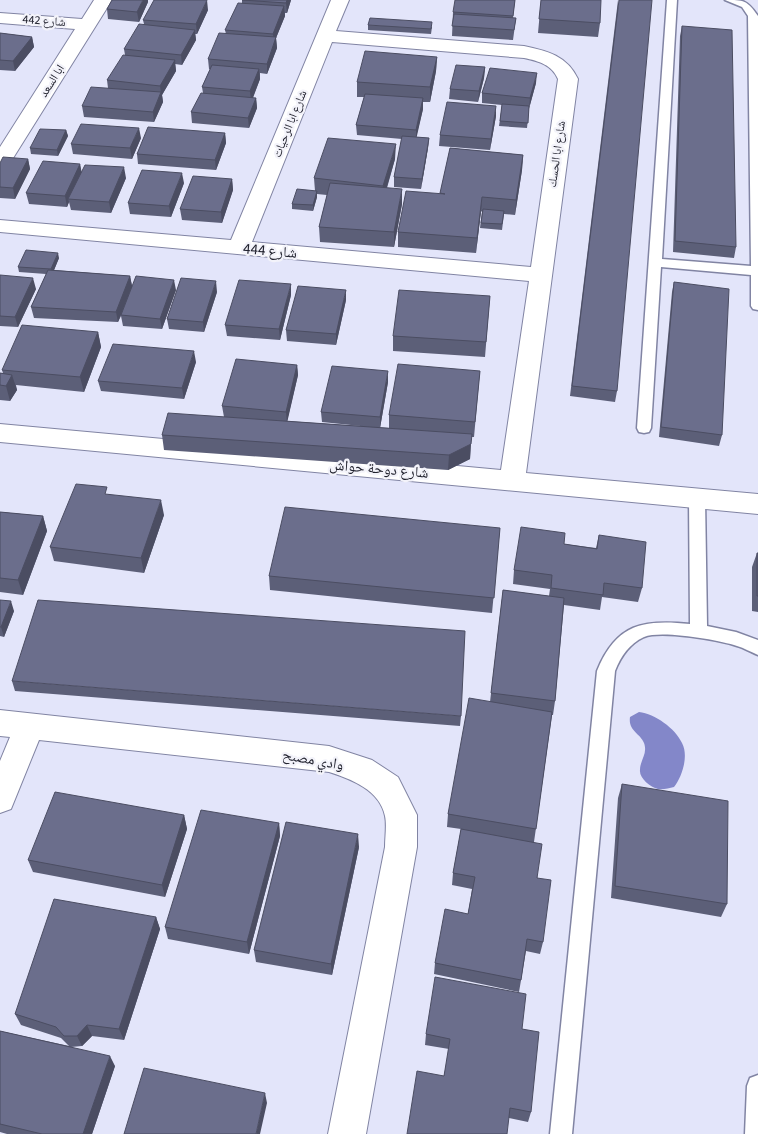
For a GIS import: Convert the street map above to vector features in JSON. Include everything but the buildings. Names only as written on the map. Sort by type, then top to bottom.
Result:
[{"type":"street","name":"ابا السعد","points":[[0,163],[103,0]]},
{"type":"street","name":"شارع ابا الرحيات","points":[[239,248],[340,0]]},
{"type":"street","name":"شارع 442","points":[[0,18],[88,25]]},
{"type":"street","name":"شارع ابا الحسك","points":[[326,36],[524,52],[549,58],[565,69],[568,79],[512,481]]},
{"type":"street","name":"شارع 444","points":[[0,226],[540,275]]},
{"type":"street","name":"شارع دوحة حواش","points":[[0,433],[758,504]]},
{"type":"street","name":"وادي مصبح","points":[[0,723],[329,759],[362,769],[387,787],[401,815],[401,847],[347,1134]]},
{"type":"street","points":[[0,799],[30,726]]},
{"type":"lane","points":[[644,428],[672,0]]},
{"type":"lane","points":[[730,0],[746,5],[751,10],[753,16],[758,306]]},
{"type":"lane","points":[[655,262],[757,271]]},
{"type":"lane","points":[[697,498],[698,631]]},
{"type":"lane","points":[[561,1134],[606,671],[614,652],[628,638],[647,629],[698,631],[741,640],[758,648]]},
{"type":"lane","points":[[756,1134],[758,1086]]},
{"type":"water","points":[[639,712],[658,719],[670,727],[682,743],[685,754],[684,766],[680,778],[674,787],[655,788],[641,776],[640,766],[645,747],[642,740],[632,729],[630,722],[630,717]]}]
